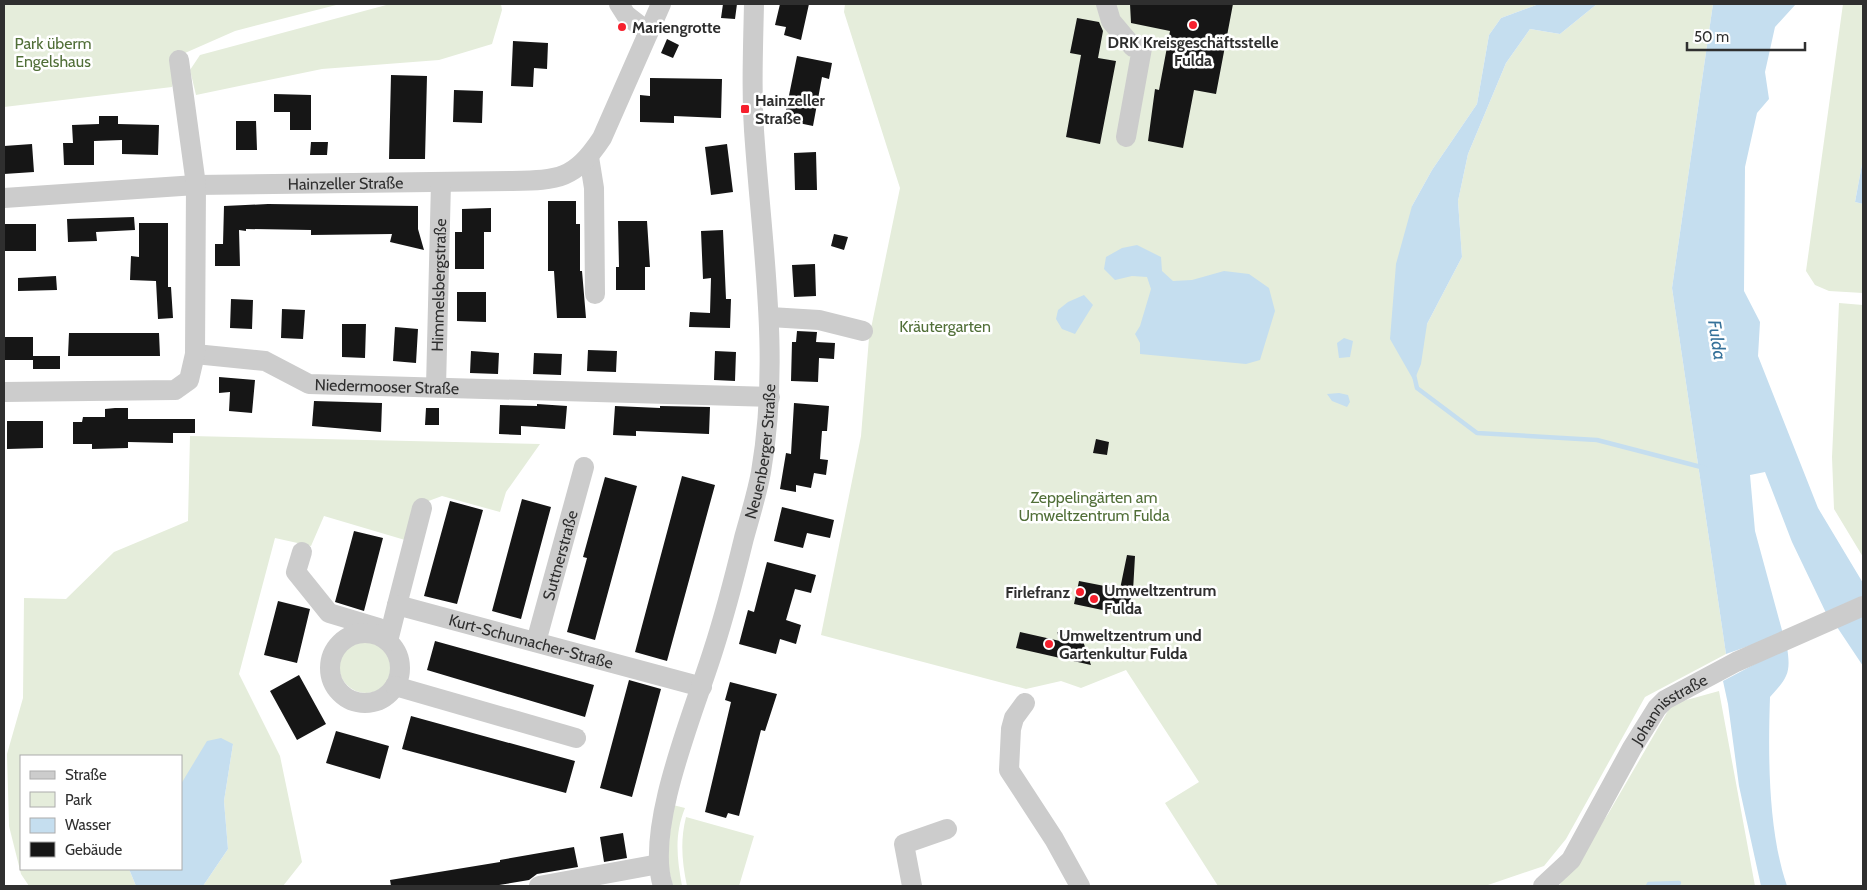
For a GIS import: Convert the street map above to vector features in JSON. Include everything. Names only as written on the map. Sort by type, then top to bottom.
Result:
[{"type":"street","points":[[619,4],[626,15],[648,32]]},
{"type":"street","name":"Hainzeller Straße","points":[[4,198],[196,185],[546,180],[562,178],[589,158],[602,138],[662,4]]},
{"type":"street","name":"Neuenberger Straße","points":[[663,886],[659,864],[661,827],[670,784],[721,628],[761,473],[770,397],[770,317],[755,142],[754,4]]},
{"type":"street","points":[[1106,4],[1111,21],[1133,47],[1142,48],[1126,137]]},
{"type":"street","points":[[4,392],[175,390],[189,380],[195,354],[196,185],[179,60]]},
{"type":"street","points":[[589,158],[594,188],[595,294]]},
{"type":"street","name":"Himmelsbergstraße","points":[[436,387],[441,182]]},
{"type":"street","points":[[770,317],[819,320],[863,331]]},
{"type":"street","name":"Niedermooser Straße","points":[[195,354],[265,360],[309,384],[770,397]]},
{"type":"street","name":"Suttnerstraße","points":[[536,642],[584,467]]},
{"type":"street","points":[[389,636],[369,633],[349,637],[339,644],[333,654],[330,665],[331,677],[336,688],[344,696],[366,703],[378,701],[388,695],[399,677],[399,657],[389,636],[422,508]]},
{"type":"street","points":[[302,552],[296,572],[329,613],[389,636]]},
{"type":"street","name":"Kurt-Schumacher-Straße","points":[[397,605],[702,687]]},
{"type":"street","name":"Johannisstraße","points":[[1543,886],[1571,860],[1648,722],[1665,700],[1680,690],[1736,662],[1863,606]]},
{"type":"street","points":[[395,686],[576,738]]},
{"type":"street","points":[[1025,703],[1014,718],[1011,729],[1010,770],[1054,839],[1080,886]]},
{"type":"street","points":[[912,886],[904,844],[947,829]]},
{"type":"street","points":[[539,886],[659,864]]},
{"type":"green space","name":"Park überm Engelshaus","points":[[4,4],[340,4],[235,31],[185,53],[179,60],[172,87],[4,107]]},
{"type":"green space","points":[[390,4],[501,4],[502,10],[492,44],[439,60],[322,69],[196,95],[190,70],[200,55]]},
{"type":"green space","points":[[845,4],[1539,4],[1501,18],[1489,35],[1477,104],[1432,170],[1412,206],[1427,324],[1462,257],[1458,201],[1468,154],[1506,63],[1530,29],[1560,34],[1597,4],[1713,4],[1672,288],[1726,654],[1645,697],[1566,839],[1544,866],[1485,886],[1218,886],[1165,803],[1199,782],[1126,670],[1081,688],[1061,681],[1026,689],[821,635],[861,436],[869,338],[900,188],[844,12]]},
{"type":"green space","points":[[1843,4],[1863,4],[1863,159],[1855,202],[1863,204],[1863,293],[1829,291],[1815,285],[1806,271]]},
{"type":"green space","points":[[1839,303],[1863,305],[1863,557],[1834,509],[1832,457]]},
{"type":"green space","points":[[190,436],[540,444],[506,492],[500,512],[442,496],[415,506],[405,540],[324,516],[311,546],[275,538],[239,674],[280,756],[302,862],[283,886],[203,886],[228,849],[224,801],[233,744],[182,783],[182,755],[20,755],[20,870],[9,826],[7,754],[23,698],[24,598],[66,599],[114,552],[188,521]]},
{"type":"green space","points":[[361,639],[371,639],[381,643],[389,651],[393,666],[389,681],[381,689],[371,693],[361,693],[351,689],[343,681],[339,671],[339,661],[343,651],[351,643]]},
{"type":"green space","points":[[1719,691],[1755,886],[1561,886],[1560,884],[1608,814],[1672,704]]},
{"type":"green space","points":[[673,805],[685,808],[678,837],[682,886],[673,886],[667,862]]},
{"type":"green space","points":[[686,817],[754,836],[739,886],[687,886],[682,852]]},
{"type":"green space","points":[[20,870],[129,870],[136,886],[29,886]]},
{"type":"water","points":[[1539,4],[1597,4],[1560,34],[1530,29],[1506,63],[1468,154],[1458,201],[1462,257],[1427,324],[1421,364],[1414,381],[1390,339],[1396,264],[1412,206],[1432,170],[1477,104],[1489,35],[1501,18]]},
{"type":"water","name":"Fulda","points":[[1713,4],[1796,4],[1775,27],[1765,72],[1769,99],[1757,113],[1745,167],[1744,291],[1760,322],[1758,356],[1818,508],[1863,583],[1863,599],[1827,615],[1792,542],[1765,472],[1750,475],[1755,531],[1783,634],[1726,654],[1672,288]]},
{"type":"water","points":[[1863,159],[1863,204],[1855,202]]},
{"type":"water","points":[[1137,245],[1161,257],[1162,271],[1173,281],[1192,280],[1224,271],[1249,274],[1269,288],[1275,311],[1260,360],[1246,364],[1140,354],[1140,343],[1135,334],[1140,326],[1151,289],[1147,277],[1132,276],[1115,280],[1104,269],[1106,257],[1122,248]]},
{"type":"water","points":[[1084,295],[1093,305],[1075,334],[1062,329],[1056,319],[1058,310],[1068,302]]},
{"type":"water","points":[[1344,338],[1353,341],[1350,357],[1339,358],[1337,343]]},
{"type":"water","points":[[1339,393],[1348,395],[1350,402],[1347,407],[1332,401],[1327,394]]},
{"type":"water","points":[[1863,615],[1863,666],[1837,627]]},
{"type":"water","points":[[1787,647],[1789,663],[1787,674],[1770,697],[1769,768],[1776,841],[1787,886],[1761,886],[1739,786],[1723,681]]},
{"type":"water","points":[[221,738],[233,744],[224,801],[228,849],[203,886],[136,886],[129,870],[182,870],[182,782],[207,741]]},
{"type":"building","points":[[723,4],[737,4],[735,19],[721,18]]},
{"type":"building","points":[[780,4],[809,4],[801,40],[784,35],[786,27],[775,25]]},
{"type":"building","points":[[1130,4],[1233,4],[1216,94],[1194,90],[1183,148],[1148,141],[1155,89],[1159,90],[1170,31],[1131,23]]},
{"type":"building","points":[[1077,18],[1099,22],[1103,31],[1098,58],[1116,61],[1100,144],[1066,137],[1081,55],[1070,53]]},
{"type":"building","points":[[667,39],[679,45],[673,58],[661,53]]},
{"type":"building","points":[[513,41],[548,43],[547,69],[534,68],[533,87],[511,86]]},
{"type":"building","points":[[797,56],[832,63],[829,79],[822,77],[813,126],[784,120]]},
{"type":"building","points":[[391,75],[427,76],[425,159],[389,159]]},
{"type":"building","points":[[650,78],[722,79],[721,118],[674,116],[674,123],[640,122],[640,95],[650,96]]},
{"type":"building","points":[[454,90],[483,91],[482,123],[453,122]]},
{"type":"building","points":[[274,94],[311,95],[311,130],[290,130],[290,112],[274,112]]},
{"type":"building","points":[[99,116],[118,116],[118,124],[159,125],[158,155],[122,154],[122,140],[94,141],[94,165],[64,165],[63,143],[73,143],[72,125],[99,124]]},
{"type":"building","points":[[236,121],[256,121],[257,150],[236,150]]},
{"type":"building","points":[[311,142],[328,142],[327,155],[310,155]]},
{"type":"building","points":[[32,144],[34,172],[4,174],[4,146]]},
{"type":"building","points":[[727,144],[733,192],[711,195],[705,147]]},
{"type":"building","points":[[816,152],[817,190],[795,190],[794,153]]},
{"type":"building","points":[[548,201],[576,201],[576,224],[580,224],[580,271],[582,271],[586,318],[557,318],[554,271],[548,271]]},
{"type":"building","points":[[268,204],[418,206],[418,229],[424,250],[390,242],[392,234],[311,235],[311,230],[246,229],[246,231],[239,230],[240,266],[215,266],[215,244],[223,244],[224,206]]},
{"type":"building","points":[[491,208],[491,232],[484,232],[484,269],[455,269],[455,232],[462,232],[462,209]]},
{"type":"building","points":[[134,217],[135,230],[96,232],[97,241],[68,242],[67,219]]},
{"type":"building","points":[[618,221],[647,221],[650,267],[645,267],[645,290],[616,290],[616,267],[619,267]]},
{"type":"building","points":[[139,223],[168,223],[168,287],[171,287],[173,318],[158,319],[156,281],[130,280],[131,256],[139,257]]},
{"type":"building","points":[[4,224],[36,224],[36,251],[4,251]]},
{"type":"building","points":[[723,230],[726,299],[731,299],[730,328],[689,327],[690,312],[710,313],[711,278],[703,279],[701,231]]},
{"type":"building","points":[[834,234],[848,237],[844,250],[831,246]]},
{"type":"building","points":[[815,264],[816,296],[794,297],[792,265]]},
{"type":"building","points":[[56,276],[57,290],[18,291],[18,278]]},
{"type":"building","points":[[457,292],[486,292],[486,322],[457,321]]},
{"type":"building","points":[[231,299],[253,300],[252,329],[230,328]]},
{"type":"building","points":[[282,309],[305,310],[303,339],[281,338]]},
{"type":"building","points":[[342,324],[366,324],[365,358],[342,357]]},
{"type":"building","points":[[395,327],[418,329],[416,363],[393,361]]},
{"type":"building","points":[[797,331],[817,332],[816,342],[835,343],[834,359],[819,358],[818,382],[791,381],[792,342],[796,342]]},
{"type":"building","points":[[69,333],[159,333],[160,356],[68,356]]},
{"type":"building","points":[[4,337],[33,337],[33,356],[60,356],[60,369],[33,369],[33,360],[4,360]]},
{"type":"building","points":[[588,350],[617,351],[616,372],[587,371]]},
{"type":"building","points":[[471,351],[499,353],[498,374],[470,373]]},
{"type":"building","points":[[715,351],[736,352],[735,381],[714,380]]},
{"type":"building","points":[[534,353],[562,354],[561,375],[533,374]]},
{"type":"building","points":[[219,377],[255,380],[252,413],[229,411],[230,392],[219,393]]},
{"type":"building","points":[[314,401],[382,403],[381,432],[312,426]]},
{"type":"building","points":[[794,403],[829,406],[827,431],[822,431],[820,459],[828,460],[826,475],[814,473],[811,488],[796,485],[796,492],[780,489],[786,453],[791,454]]},
{"type":"building","points":[[537,404],[567,406],[565,429],[521,426],[521,435],[499,434],[500,405],[537,406]]},
{"type":"building","points":[[615,406],[660,408],[660,406],[710,407],[709,434],[636,431],[636,436],[613,435]]},
{"type":"building","points":[[128,408],[128,419],[195,419],[195,433],[173,433],[173,443],[128,442],[128,448],[92,449],[92,444],[73,444],[73,422],[82,422],[83,417],[105,417],[105,409]]},
{"type":"building","points":[[426,408],[439,408],[439,425],[425,425]]},
{"type":"building","points":[[7,421],[43,421],[43,448],[7,449]]},
{"type":"building","points":[[1096,439],[1109,442],[1107,455],[1093,453]]},
{"type":"building","points":[[682,476],[715,485],[667,661],[635,652]]},
{"type":"building","points":[[605,477],[637,486],[595,640],[567,632],[587,558],[583,557]]},
{"type":"building","points":[[522,499],[551,507],[521,619],[492,611]]},
{"type":"building","points":[[450,501],[483,510],[457,604],[424,596]]},
{"type":"building","points":[[782,507],[834,520],[830,538],[807,533],[803,548],[774,541]]},
{"type":"building","points":[[354,531],[383,538],[364,611],[335,602]]},
{"type":"building","points":[[1127,555],[1135,556],[1133,591],[1126,615],[1074,604],[1079,581],[1120,589]]},
{"type":"building","points":[[767,562],[816,575],[811,593],[795,589],[786,620],[801,625],[796,644],[780,639],[776,654],[739,644],[748,610],[754,612]]},
{"type":"building","points":[[278,601],[310,609],[297,663],[264,655]]},
{"type":"building","name":"Umweltzentrum und Gartenkultur Fulda","points":[[1020,632],[1060,641],[1057,632],[1082,638],[1091,665],[1016,648]]},
{"type":"building","points":[[435,641],[594,685],[585,717],[427,670]]},
{"type":"building","points":[[299,675],[326,724],[297,740],[270,691]]},
{"type":"building","points":[[629,680],[661,689],[632,797],[600,788]]},
{"type":"building","points":[[730,682],[777,694],[765,731],[761,730],[739,816],[728,813],[726,818],[705,812],[731,702],[725,700]]},
{"type":"building","points":[[411,716],[575,761],[566,793],[402,749]]},
{"type":"building","points":[[336,731],[389,746],[380,779],[326,763]]},
{"type":"building","points":[[623,833],[627,858],[604,862],[600,837]]},
{"type":"building","points":[[574,847],[578,867],[537,874],[529,880],[493,886],[391,886],[390,880],[500,862],[500,860]]},
{"type":"waterway","points":[[1414,375],[1417,388],[1477,433],[1597,440],[1705,468]]},
{"type":"waterway","points":[[1648,886],[1649,884],[1679,883]]},
{"type":"place","name":"DRK Kreisgeschäftsstelle Fulda","points":[[1193,25]]},
{"type":"place","name":"Mariengrotte","points":[[622,27]]},
{"type":"place","name":"Hainzeller Straße","points":[[745,109]]},
{"type":"place","name":"Firlefranz","points":[[1080,592]]},
{"type":"place","name":"Umweltzentrum Fulda","points":[[1094,599]]},
{"type":"place","name":"Umweltzentrum und Gartenkultur Fulda","points":[[1049,644]]},
{"type":"park label","name":"Kräutergarten","points":[[945,326]]},
{"type":"park label","name":"Zeppelingärten am Umweltzentrum Fulda","points":[[1094,506]]}]
